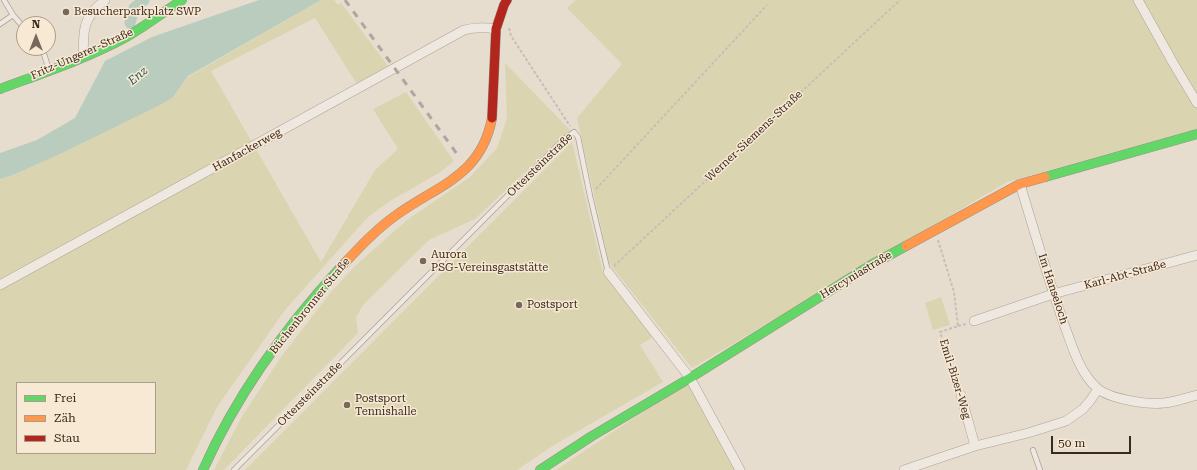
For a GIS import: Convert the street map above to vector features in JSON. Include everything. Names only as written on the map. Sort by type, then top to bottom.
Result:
[{"type":"street","points":[[83,56],[86,23],[90,15],[105,0]]},
{"type":"street","name":"Fritz-Ungerer-Straße","points":[[0,89],[121,40],[147,25],[182,0]]},
{"type":"street","name":"Büchenbronner Straße","points":[[203,470],[218,438],[249,385],[281,340],[316,295],[369,237],[410,205],[454,180],[468,168],[484,148],[493,115],[496,29],[507,0]]},
{"type":"street","points":[[1138,0],[1197,103]]},
{"type":"street","name":"Hanfackerweg","points":[[0,286],[464,30],[475,27],[496,29]]},
{"type":"street","name":"Hercyniastraße","points":[[540,470],[592,436],[690,378],[872,264],[1020,184],[1197,134]]},
{"type":"street","name":"Im Hanseloch","points":[[1020,184],[1053,294],[1074,350],[1084,373],[1098,389]]},
{"type":"street","name":"Karl-Abt-Straße","points":[[974,321],[1053,294],[1197,255]]},
{"type":"street","name":"Ottersteinstraße","points":[[608,272],[690,378],[740,470]]},
{"type":"street","points":[[904,470],[975,446],[1028,433],[1066,421],[1083,409],[1098,389],[1117,398],[1132,401],[1164,403],[1197,395]]},
{"type":"street","name":"Emil-Bizer-Weg","points":[[961,395],[975,446]]},
{"type":"lane","points":[[4,0],[16,18]]},
{"type":"lane","points":[[0,24],[14,15]]},
{"type":"lane","points":[[45,56],[49,70]]},
{"type":"lane","name":"Ottersteinstraße","points":[[234,470],[564,139],[574,132],[578,137],[608,272]]},
{"type":"lane","points":[[1032,450],[1040,470]]},
{"type":"path","name":"Werner-Siemens-Straße","points":[[608,272],[900,0]]},
{"type":"path","points":[[590,196],[766,5]]},
{"type":"path","points":[[509,28],[511,36],[574,132]]},
{"type":"path","name":"Emil-Bizer-Weg","points":[[935,230],[954,292],[958,326],[940,332],[961,395]]},
{"type":"shaded area","points":[[321,0],[334,0],[338,5],[341,3],[388,66],[357,84],[315,18],[211,71],[321,262],[375,170],[398,149],[373,109],[406,92],[454,161],[439,173],[390,201],[367,218],[285,310],[217,407],[186,470],[0,470],[0,179],[13,175],[60,154],[173,97],[188,77]]},
{"type":"shaded area","points":[[576,0],[1197,0],[1197,129],[1007,182],[692,368],[609,263],[577,118],[622,64],[567,8]]},
{"type":"shaded area","points":[[505,63],[570,130],[475,219],[429,240],[364,304],[356,317],[358,333],[224,470],[214,470],[241,418],[281,357],[331,292],[355,266],[407,220],[470,177],[497,148],[507,118]]},
{"type":"shaded area","name":"Postsport","points":[[572,142],[603,272],[653,337],[640,345],[663,382],[554,445],[517,470],[245,470]]},
{"type":"shaded area","points":[[941,297],[950,325],[933,330],[925,303]]},
{"type":"shaded area","points":[[689,381],[736,470],[556,470]]},
{"type":"water","name":"Enz","points":[[259,0],[321,0],[188,76],[173,97],[160,105],[60,154],[13,175],[0,179],[0,153],[37,140],[75,118],[105,61],[152,37]]},
{"type":"waterway","points":[[130,23],[134,8],[144,0]]},
{"type":"railway","points":[[345,0],[460,158]]},
{"type":"traffic: fast","points":[[0,89],[65,65],[113,44],[128,36],[182,0]]},
{"type":"traffic: fast","points":[[1045,177],[1197,134]]},
{"type":"traffic: fast","points":[[540,470],[592,436],[690,378],[871,265],[906,246]]},
{"type":"traffic: fast","points":[[203,470],[246,389],[300,314],[340,268]]},
{"type":"traffic: slow","points":[[340,268],[387,222],[411,205],[455,178],[468,167],[478,154],[486,138],[492,118]]},
{"type":"traffic: slow","points":[[906,246],[1020,184],[1045,177]]},
{"type":"traffic: jam","points":[[492,118],[496,29],[507,0]]},
{"type":"place","name":"Besucherparkplatz SWP","points":[[66,12]]},
{"type":"place","name":"Aurora PSG-Vereinsgaststätte","points":[[423,261]]},
{"type":"place","name":"Postsport","points":[[519,305]]},
{"type":"place","name":"Postsport Tennishalle","points":[[347,405]]}]
